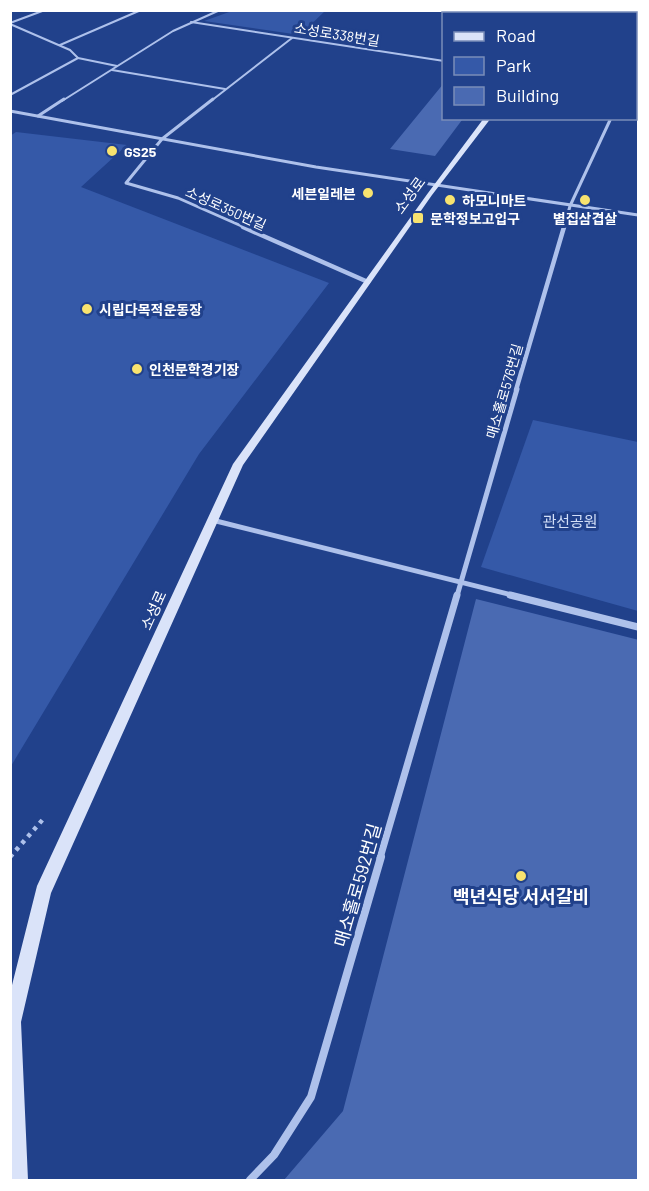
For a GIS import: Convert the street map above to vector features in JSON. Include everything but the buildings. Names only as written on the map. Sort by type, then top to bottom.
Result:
[{"type":"street","points":[[10,24],[45,10]]},
{"type":"street","points":[[60,45],[141,10]]},
{"type":"street","points":[[38,116],[191,22],[220,10]]},
{"type":"street","name":"소성로338번길","points":[[191,22],[442,60]]},
{"type":"street","points":[[10,24],[60,45],[70,50],[78,58],[118,66]]},
{"type":"street","name":"소성로350번길","points":[[292,38],[162,139],[126,183],[178,198],[368,282]]},
{"type":"street","points":[[10,95],[78,58]]},
{"type":"street","points":[[112,70],[225,89]]},
{"type":"street","points":[[10,111],[436,186],[639,215]]},
{"type":"street","name":"소성로","points":[[18,1180],[12,1022],[43,892],[238,464],[436,186],[486,120]]},
{"type":"street","name":"매소홀로576번길","points":[[460,582],[570,206],[610,120]]},
{"type":"street","points":[[212,520],[639,627]]},
{"type":"street","name":"매소홀로592번길","points":[[250,1180],[274,1155],[311,1097],[460,582]]},
{"type":"green space","points":[[232,11],[325,11],[300,35],[204,21]]},
{"type":"green space","name":"인천문학경기장","points":[[16,132],[127,145],[81,187],[329,283],[199,454],[11,766],[10,136]]},
{"type":"green space","name":"관선공원","points":[[533,420],[638,442],[638,611],[481,567]]},
{"type":"place","name":"GS25","points":[[112,151]]},
{"type":"place","name":"세븐일레븐","points":[[368,193]]},
{"type":"place","name":"하모니마트","points":[[450,200]]},
{"type":"place","name":"볕집삼겹살","points":[[585,200]]},
{"type":"place","name":"문학정보고입구","points":[[418,218]]},
{"type":"place","name":"시립다목적운동장","points":[[87,309]]},
{"type":"place","name":"인천문학경기장","points":[[137,369]]},
{"type":"place","name":"백년식당 서서갈비","points":[[521,876]]}]
